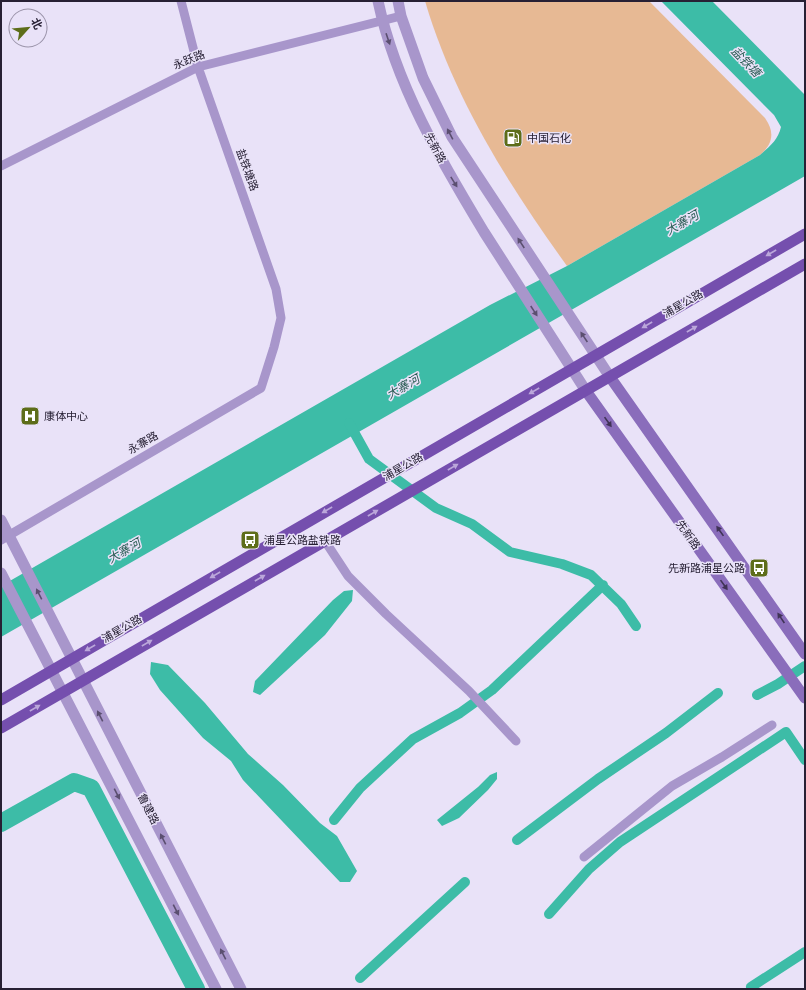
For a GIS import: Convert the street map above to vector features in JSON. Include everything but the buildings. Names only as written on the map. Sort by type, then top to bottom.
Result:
[{"type":"main road","name":"浦星公路","points":[[1,700],[805,234]]},
{"type":"main road","points":[[1,728],[805,264]]},
{"type":"main road","points":[[610,377],[804,652]]},
{"type":"main road","name":"先新路","points":[[586,391],[805,698]]},
{"type":"street","name":"盐铁塘路","points":[[181,1],[198,67],[276,289],[280,318],[274,347]]},
{"type":"street","name":"先新路","points":[[378,1],[382,21],[404,85],[434,147],[517,284],[586,391]]},
{"type":"street","name":"先新路","points":[[398,1],[400,16],[423,78],[452,137],[610,377]]},
{"type":"street","name":"永跃路","points":[[1,166],[198,67],[400,16]]},
{"type":"street","name":"永寨路","points":[[5,538],[261,388],[274,347]]},
{"type":"street","points":[[1,520],[5,538]]},
{"type":"street","name":"鲁建路","points":[[5,538],[17,552],[241,989]]},
{"type":"street","points":[[325,541],[348,576],[386,614],[469,691],[484,709],[516,741]]},
{"type":"street","name":"鲁建路","points":[[1,573],[216,989]]},
{"type":"street","points":[[584,857],[672,786],[722,757],[772,725]]},
{"type":"shaded area","points":[[425,1],[649,1],[765,118],[771,133],[768,147],[760,155],[567,266],[524,204],[485,140],[451,72]]},
{"type":"water","points":[[661,1],[712,1],[805,95],[805,176],[1,637],[1,586],[490,305],[567,266],[760,155],[770,146],[778,136],[781,127],[774,115]]},
{"type":"water","points":[[353,590],[352,601],[325,635],[260,695],[253,692],[255,681],[333,600],[344,591]]},
{"type":"water","points":[[151,662],[168,665],[205,703],[248,754],[283,785],[320,823],[337,836],[357,871],[350,882],[340,882],[243,780],[231,761],[203,738],[160,690],[150,674]]},
{"type":"water","points":[[497,772],[497,779],[488,790],[459,818],[442,826],[437,820],[478,787],[490,775]]},
{"type":"waterway","points":[[349,423],[369,459],[436,508],[472,524],[510,552],[562,564],[591,575],[621,604],[636,626]]},
{"type":"waterway","points":[[334,820],[360,788],[413,739],[460,713],[492,690],[603,585]]},
{"type":"waterway","points":[[757,695],[778,684],[805,666]]},
{"type":"waterway","points":[[517,840],[598,779],[666,733],[718,693]]},
{"type":"waterway","points":[[549,914],[589,869],[620,842],[786,732],[805,760]]},
{"type":"waterway","points":[[1,823],[74,782],[91,788],[196,989]]},
{"type":"waterway","points":[[360,978],[465,882]]},
{"type":"waterway","points":[[752,989],[751,987],[805,952]]},
{"type":"place","name":"中国石化","points":[[513,138]]},
{"type":"place","name":"康体中心","points":[[30,416]]},
{"type":"place","name":"浦星公路盐铁路","points":[[250,540]]},
{"type":"place","name":"先新路浦星公路","points":[[759,568]]},
{"type":"water label","name":"盐铁塘","points":[[746,62]]},
{"type":"water label","name":"大寨河","points":[[682,223]]},
{"type":"water label","name":"大寨河","points":[[403,387]]},
{"type":"water label","name":"大寨河","points":[[124,551]]}]
